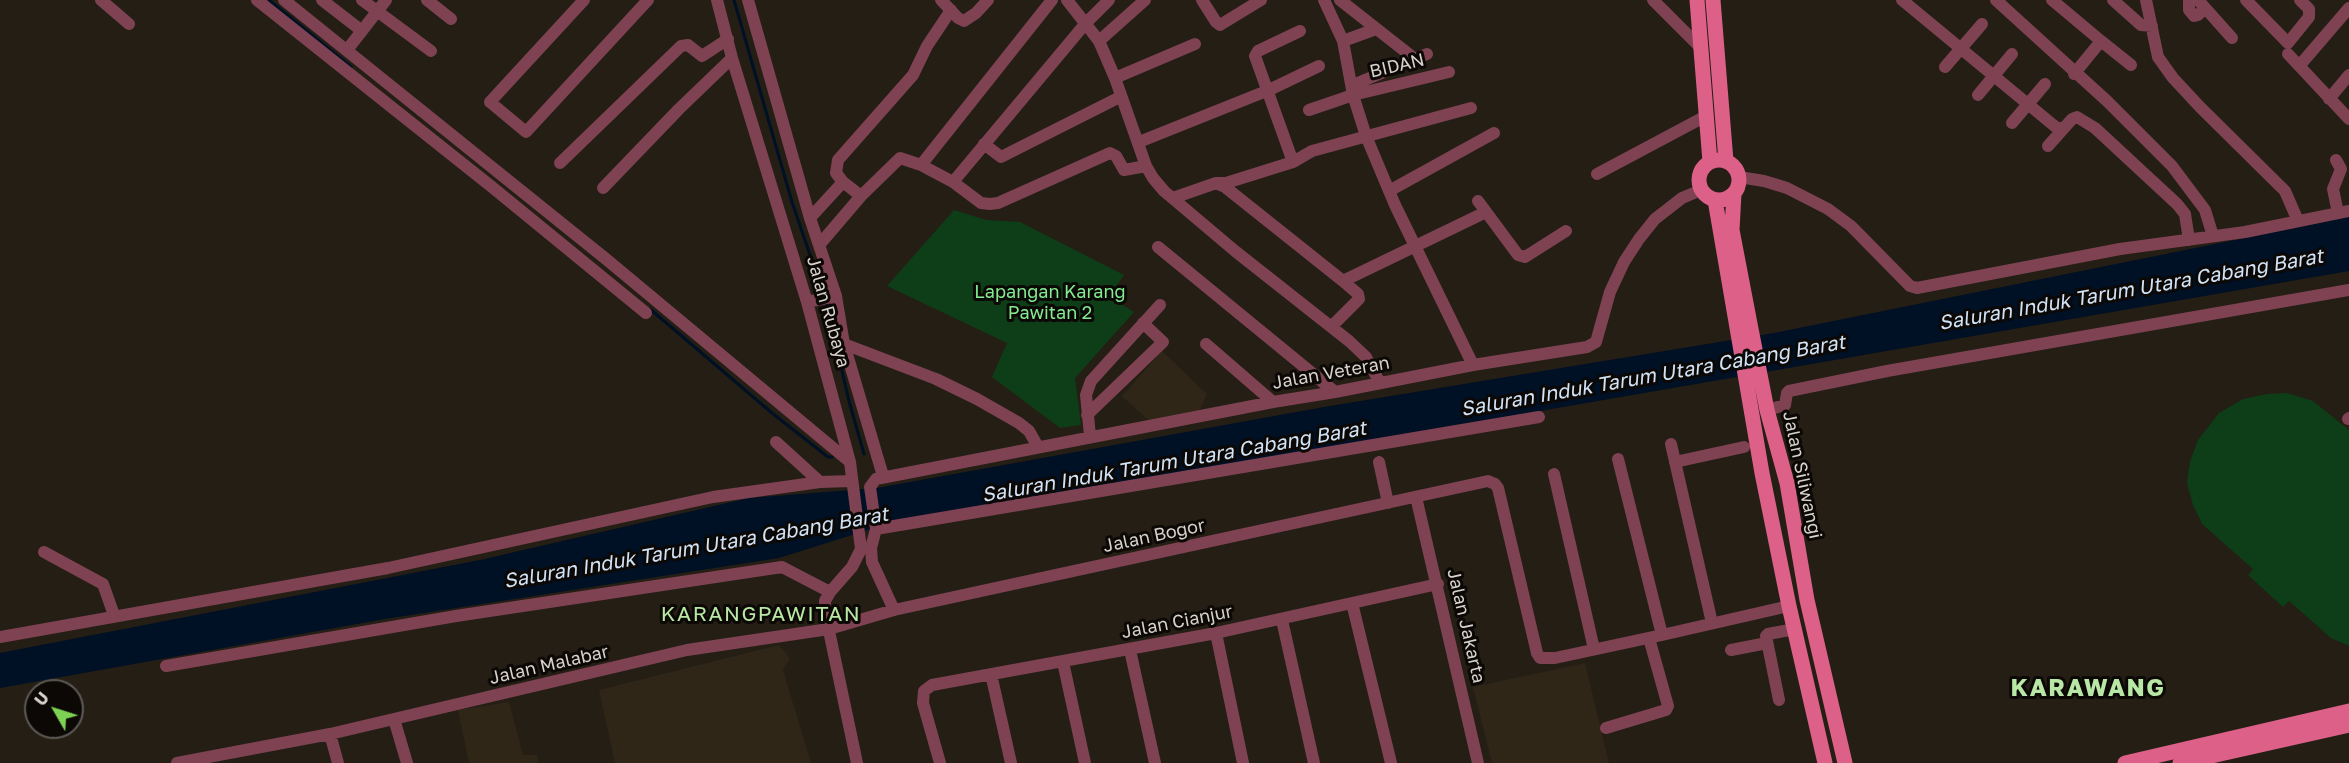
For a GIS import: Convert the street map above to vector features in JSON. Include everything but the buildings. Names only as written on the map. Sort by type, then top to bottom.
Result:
[{"type":"main road","points":[[1696,0],[1710,162]]},
{"type":"main road","points":[[1713,0],[1726,161]]},
{"type":"main road","points":[[1726,161],[1733,166],[1738,177],[1738,185],[1734,193],[1723,200],[1715,200],[1707,196],[1698,183],[1699,174],[1710,162],[1726,161]]},
{"type":"main road","name":"Jalan Siliwangi","points":[[1734,193],[1732,230],[1744,328],[1747,389],[1789,606],[1825,763]]},
{"type":"main road","name":"Jalan Siliwangi","points":[[1715,200],[1744,328],[1762,384],[1787,483],[1807,600],[1845,763]]},
{"type":"main road","points":[[1766,487],[1787,483]]},
{"type":"main road","points":[[1814,713],[1832,706]]},
{"type":"main road","points":[[2125,763],[2348,724]]},
{"type":"main road","points":[[2180,763],[2348,724]]},
{"type":"street","points":[[257,0],[501,194],[646,313]]},
{"type":"street","points":[[284,0],[624,274],[850,462]]},
{"type":"street","points":[[322,0],[362,32]]},
{"type":"street","points":[[362,0],[431,51]]},
{"type":"street","points":[[347,50],[379,12],[386,0]]},
{"type":"street","points":[[427,0],[451,19]]},
{"type":"street","points":[[584,0],[490,102],[526,132],[620,33],[648,0]]},
{"type":"street","name":"Jalan Rubaya","points":[[717,0],[732,58],[811,301],[850,462],[861,549],[856,561],[830,592]]},
{"type":"street","points":[[748,0],[810,218],[820,244],[844,344],[883,476],[876,478],[870,487],[876,529],[871,548],[872,562],[894,610]]},
{"type":"street","points":[[941,0],[964,21],[976,13],[988,0]]},
{"type":"street","points":[[921,165],[1052,0]]},
{"type":"street","points":[[1066,0],[1098,41],[1115,78],[1146,166],[1153,178],[1235,251],[1332,326],[1366,357],[1380,383]]},
{"type":"street","points":[[953,182],[1085,24],[1109,0]]},
{"type":"street","points":[[1098,41],[1145,0]]},
{"type":"street","points":[[1202,0],[1220,26],[1261,0]]},
{"type":"street","points":[[1324,0],[1342,42],[1366,136],[1389,191],[1473,365]]},
{"type":"street","points":[[1340,0],[1415,59]]},
{"type":"street","points":[[1653,0],[1699,46]]},
{"type":"street","points":[[1902,0],[2057,128],[2064,128]]},
{"type":"street","points":[[1996,0],[2074,74],[2107,101],[2172,166],[2205,210],[2213,237]]},
{"type":"street","points":[[2052,0],[2131,65]]},
{"type":"street","points":[[2113,0],[2141,25],[2152,27]]},
{"type":"street","points":[[2146,0],[2156,54],[2200,107],[2285,191],[2298,221]]},
{"type":"street","points":[[2189,0],[2189,10],[2194,16],[2199,15],[2202,4]]},
{"type":"street","points":[[2246,0],[2288,43],[2309,17],[2309,9],[2300,0]]},
{"type":"street","points":[[108,2],[129,24]]},
{"type":"street","points":[[2202,4],[2232,38]]},
{"type":"street","points":[[2300,65],[2349,8]]},
{"type":"street","points":[[861,196],[843,182],[836,173],[838,160],[913,75],[927,46],[951,10]]},
{"type":"street","points":[[1945,67],[1982,24]]},
{"type":"street","points":[[1342,42],[1376,29]]},
{"type":"street","points":[[1293,162],[1256,54],[1300,31]]},
{"type":"street","points":[[560,163],[681,46],[688,45],[702,56],[728,39]]},
{"type":"street","points":[[2074,74],[2101,41]]},
{"type":"street","points":[[1115,78],[1195,44]]},
{"type":"street","points":[[1309,110],[1427,54]]},
{"type":"street","points":[[1978,95],[2012,54]]},
{"type":"street","points":[[2288,54],[2349,119]]},
{"type":"street","points":[[603,188],[732,58]]},
{"type":"street","points":[[1138,142],[1269,90],[1319,66]]},
{"type":"street","name":"BIDAN","points":[[1353,90],[1449,72]]},
{"type":"street","points":[[2329,99],[2349,75]]},
{"type":"street","points":[[2012,123],[2045,84]]},
{"type":"street","points":[[984,144],[1000,157],[1120,97]]},
{"type":"street","points":[[1173,198],[1216,183],[1226,183],[1293,162],[1312,151],[1471,108]]},
{"type":"street","points":[[1597,174],[1706,116]]},
{"type":"street","points":[[2048,146],[2072,119],[2078,117],[2095,128],[2177,204],[2185,214],[2189,240]]},
{"type":"street","points":[[1389,191],[1494,133]]},
{"type":"street","points":[[820,244],[861,196],[900,158],[921,165],[953,182],[981,203],[990,204],[998,203],[1110,153],[1116,156],[1124,171],[1146,166]]},
{"type":"street","points":[[1738,177],[1787,188],[1827,209],[1851,226],[1910,286],[1917,288],[2120,249],[2213,237],[2343,212],[2333,189],[2341,169],[2336,160]]},
{"type":"street","points":[[810,218],[843,182]]},
{"type":"street","points":[[1216,183],[1225,187],[1358,294],[1359,299],[1332,326]]},
{"type":"street","name":"Jalan Veteran","points":[[883,476],[1473,365],[1548,355],[1593,344],[1597,339],[1610,292],[1624,262],[1639,239],[1655,219],[1682,198],[1701,190]]},
{"type":"street","points":[[1478,201],[1518,255],[1525,257],[1566,231]]},
{"type":"street","points":[[1343,281],[1486,212]]},
{"type":"street","points":[[1158,247],[1335,392]]},
{"type":"street","points":[[1767,410],[1785,405],[1787,393],[1790,391],[1887,371],[2349,290]]},
{"type":"street","points":[[811,301],[833,296]]},
{"type":"street","points":[[1090,436],[1086,395],[1091,381],[1160,305]]},
{"type":"street","points":[[1087,415],[1163,342],[1143,323]]},
{"type":"street","points":[[844,344],[936,379],[977,399],[1019,423],[1029,431],[1038,447]]},
{"type":"street","points":[[1206,344],[1273,402]]},
{"type":"street","points":[[876,529],[1539,417]]},
{"type":"street","points":[[776,442],[820,482]]},
{"type":"street","points":[[1671,444],[1712,623]]},
{"type":"street","points":[[1675,462],[1744,447]]},
{"type":"street","points":[[1606,728],[1666,710],[1668,706],[1618,459]]},
{"type":"street","points":[[1379,462],[1388,503]]},
{"type":"street","points":[[1554,474],[1593,649],[1789,606]]},
{"type":"street","name":"Jalan Bogor","points":[[829,629],[894,610],[1488,481],[1498,488],[1540,658],[1555,658],[1593,649]]},
{"type":"street","points":[[0,637],[388,568],[713,497],[820,482],[852,485]]},
{"type":"street","name":"Jalan Jakarta","points":[[1416,497],[1478,763]]},
{"type":"street","points":[[44,552],[103,584],[114,615]]},
{"type":"street","points":[[166,666],[456,616],[782,567],[830,592],[825,601],[829,629],[857,763]]},
{"type":"street","name":"Jalan Cianjur","points":[[940,763],[923,703],[924,691],[939,683],[1130,650],[1282,620],[1438,584]]},
{"type":"street","points":[[1352,603],[1391,763]]},
{"type":"street","points":[[1282,620],[1314,763]]},
{"type":"street","name":"Jalan Malabar","points":[[177,763],[330,734],[687,651],[829,629]]},
{"type":"street","points":[[1779,700],[1766,636],[1795,629]]},
{"type":"street","points":[[1216,633],[1243,763]]},
{"type":"street","points":[[1731,650],[1767,643]]},
{"type":"street","points":[[1130,650],[1155,763]]},
{"type":"street","points":[[1063,662],[1084,763]]},
{"type":"street","points":[[991,674],[1011,763]]},
{"type":"street","points":[[394,719],[407,763]]},
{"type":"street","points":[[330,734],[338,763]]},
{"type":"shaded area","points":[[1162,351],[1207,394],[1199,412],[1148,420],[1122,396]]},
{"type":"shaded area","points":[[779,645],[790,658],[783,670],[811,763],[615,763],[599,690]]},
{"type":"shaded area","points":[[1585,663],[1609,763],[1492,763],[1473,687]]},
{"type":"shaded area","points":[[509,702],[523,755],[537,755],[538,763],[469,763],[458,710]]},
{"type":"green space","name":"Lapangan Karang Pawitan 2","points":[[954,210],[986,220],[1020,222],[1124,275],[1109,297],[1134,312],[1075,378],[1081,425],[1060,428],[992,377],[1007,343],[887,286]]},
{"type":"green space","points":[[2287,393],[2313,401],[2349,430],[2349,646],[2331,638],[2289,601],[2283,607],[2248,575],[2253,569],[2202,524],[2193,505],[2187,483],[2190,461],[2198,440],[2219,413],[2243,399]]},
{"type":"water","name":"Saluran Induk Tarum Utara Cabang Barat","points":[[2349,217],[2349,271],[887,524],[779,558],[385,619],[50,679],[24,679],[24,684],[0,688],[0,653],[480,560],[749,498],[877,488],[1324,407],[1774,333]]},
{"type":"waterway","points":[[269,0],[351,67]]},
{"type":"waterway","points":[[734,0],[792,202],[824,296]]},
{"type":"waterway","points":[[826,302],[864,454]]},
{"type":"waterway","points":[[650,309],[772,413],[828,457],[832,457]]},
{"type":"district","name":"KARANGPAWITAN","points":[[761,614]]},
{"type":"district","name":"KARAWANG","points":[[2088,688]]}]
